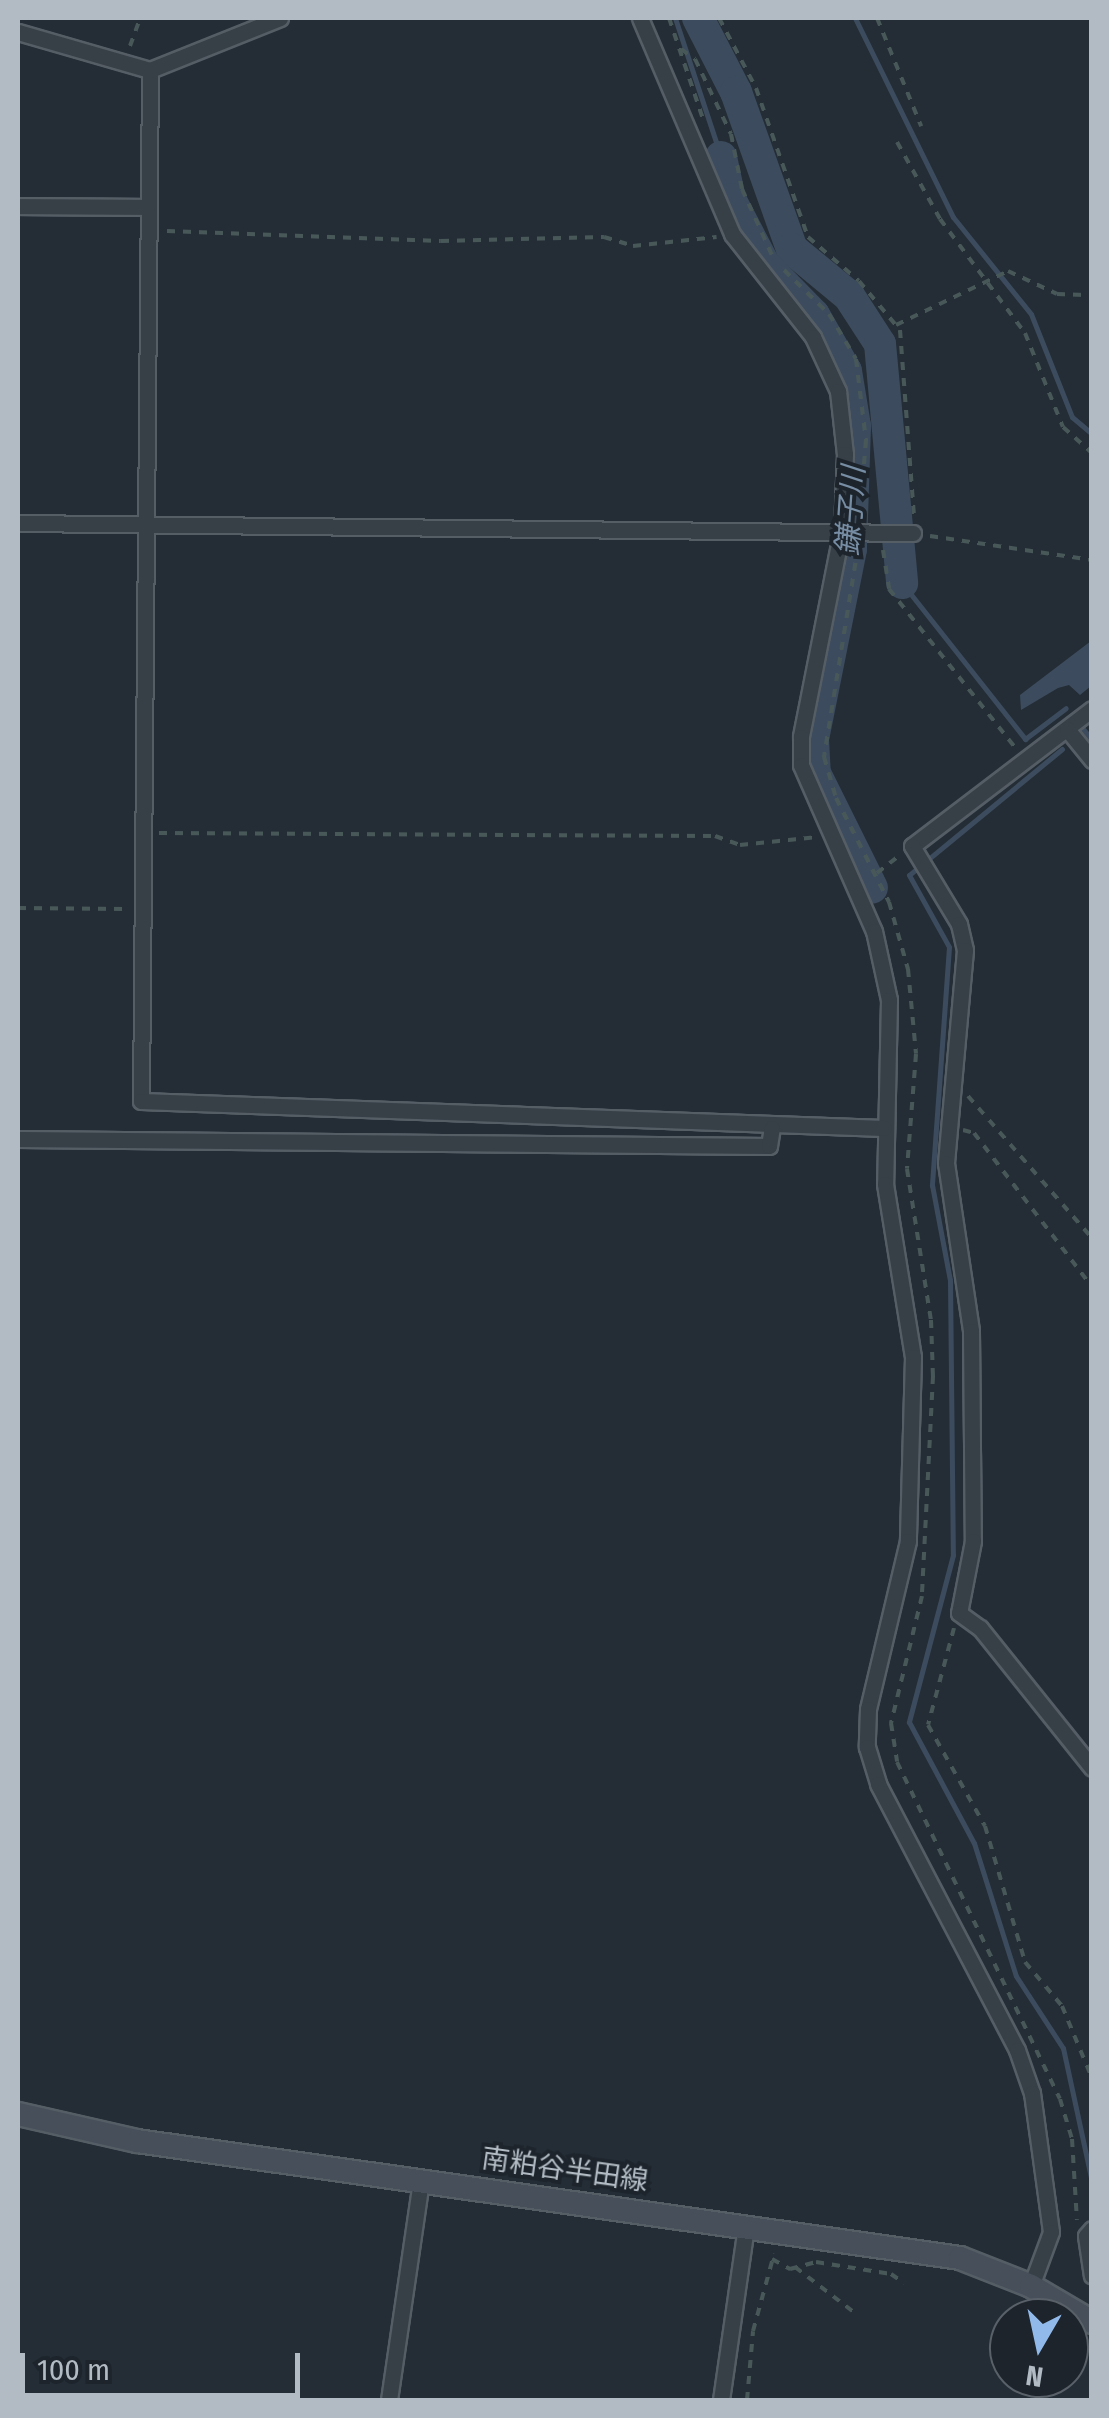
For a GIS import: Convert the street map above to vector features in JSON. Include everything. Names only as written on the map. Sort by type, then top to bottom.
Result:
[{"type":"main road","name":"南粕谷半田線","points":[[18,2114],[137,2141],[960,2258],[1031,2286],[1091,2316]]},
{"type":"street","points":[[18,32],[150,70],[280,18]]},
{"type":"street","points":[[640,18],[732,234],[830,364],[845,454],[850,529],[801,737],[808,792],[874,930],[889,1000],[884,1128],[891,1240],[913,1357],[911,1493],[892,1623],[868,1710],[867,1747],[878,1784],[1018,2050],[1032,2093],[1051,2232],[1031,2286]]},
{"type":"street","points":[[150,70],[140,1101],[378,1106],[772,1128],[884,1128]]},
{"type":"street","points":[[18,206],[147,207]]},
{"type":"street","points":[[18,523],[850,529],[913,533]]},
{"type":"street","points":[[1092,709],[912,846],[960,924],[965,950],[946,1163],[971,1332],[973,1542],[959,1613],[980,1628],[1092,1768]]},
{"type":"street","points":[[1067,730],[1092,760]]},
{"type":"street","points":[[18,1139],[769,1146],[772,1128]]},
{"type":"street","points":[[388,2400],[420,2180]]},
{"type":"street","points":[[721,2400],[746,2226]]},
{"type":"street","points":[[1092,2229],[1086,2236],[1092,2276]]},
{"type":"path","points":[[125,63],[140,18]]},
{"type":"path","points":[[669,18],[710,141],[704,168]]},
{"type":"path","points":[[719,18],[756,88],[808,237],[859,281],[896,325],[908,382],[913,533],[1092,560]]},
{"type":"path","points":[[877,18],[921,126]]},
{"type":"path","points":[[681,49],[695,59],[731,134],[742,189],[770,253],[829,314],[856,359],[866,440],[862,494]]},
{"type":"path","points":[[896,142],[940,219],[1025,333],[1063,427],[1092,453]]},
{"type":"path","points":[[146,230],[441,240],[604,237],[633,246],[732,234]]},
{"type":"path","points":[[896,325],[1016,270],[1057,294],[1092,295]]},
{"type":"path","points":[[850,529],[824,757],[836,798],[878,873],[901,942]]},
{"type":"path","points":[[881,531],[888,589],[1026,761]]},
{"type":"path","points":[[140,833],[714,836],[740,844],[828,833]]},
{"type":"path","points":[[878,873],[912,846]]},
{"type":"path","points":[[18,908],[140,909]]},
{"type":"path","points":[[953,1083],[1092,1238]]},
{"type":"path","points":[[948,1127],[974,1133],[1092,1287]]},
{"type":"path","points":[[959,1613],[928,1725],[986,1826],[1025,1962],[1062,2006],[1092,2078]]},
{"type":"path","points":[[747,2400],[753,2331],[780,2231]]},
{"type":"path","points":[[772,2259],[795,2267],[855,2314]]},
{"type":"path","points":[[795,2267],[816,2262],[891,2274],[904,2283]]},
{"type":"water","points":[[1091,641],[1091,686],[1080,695],[1069,685],[1058,688],[1021,710],[1020,695]]},
{"type":"waterway","points":[[675,18],[721,157]]},
{"type":"waterway","name":"鎌子川","points":[[698,18],[736,92],[792,249],[849,296],[880,344],[902,583]]},
{"type":"waterway","points":[[855,18],[953,217],[1031,314],[1072,417],[1092,434]]},
{"type":"waterway","name":"鎌子川","points":[[721,157],[730,199],[764,264],[814,315],[846,371],[855,426],[851,549],[813,739],[815,773],[872,888]]},
{"type":"waterway","points":[[902,583],[1025,739],[1066,708]]},
{"type":"waterway","points":[[1080,725],[1092,740]]},
{"type":"waterway","points":[[1062,749],[909,875],[949,947],[932,1185],[950,1280],[953,1555],[909,1722],[974,1843],[1016,1976],[1063,2048],[1092,2182]]}]
